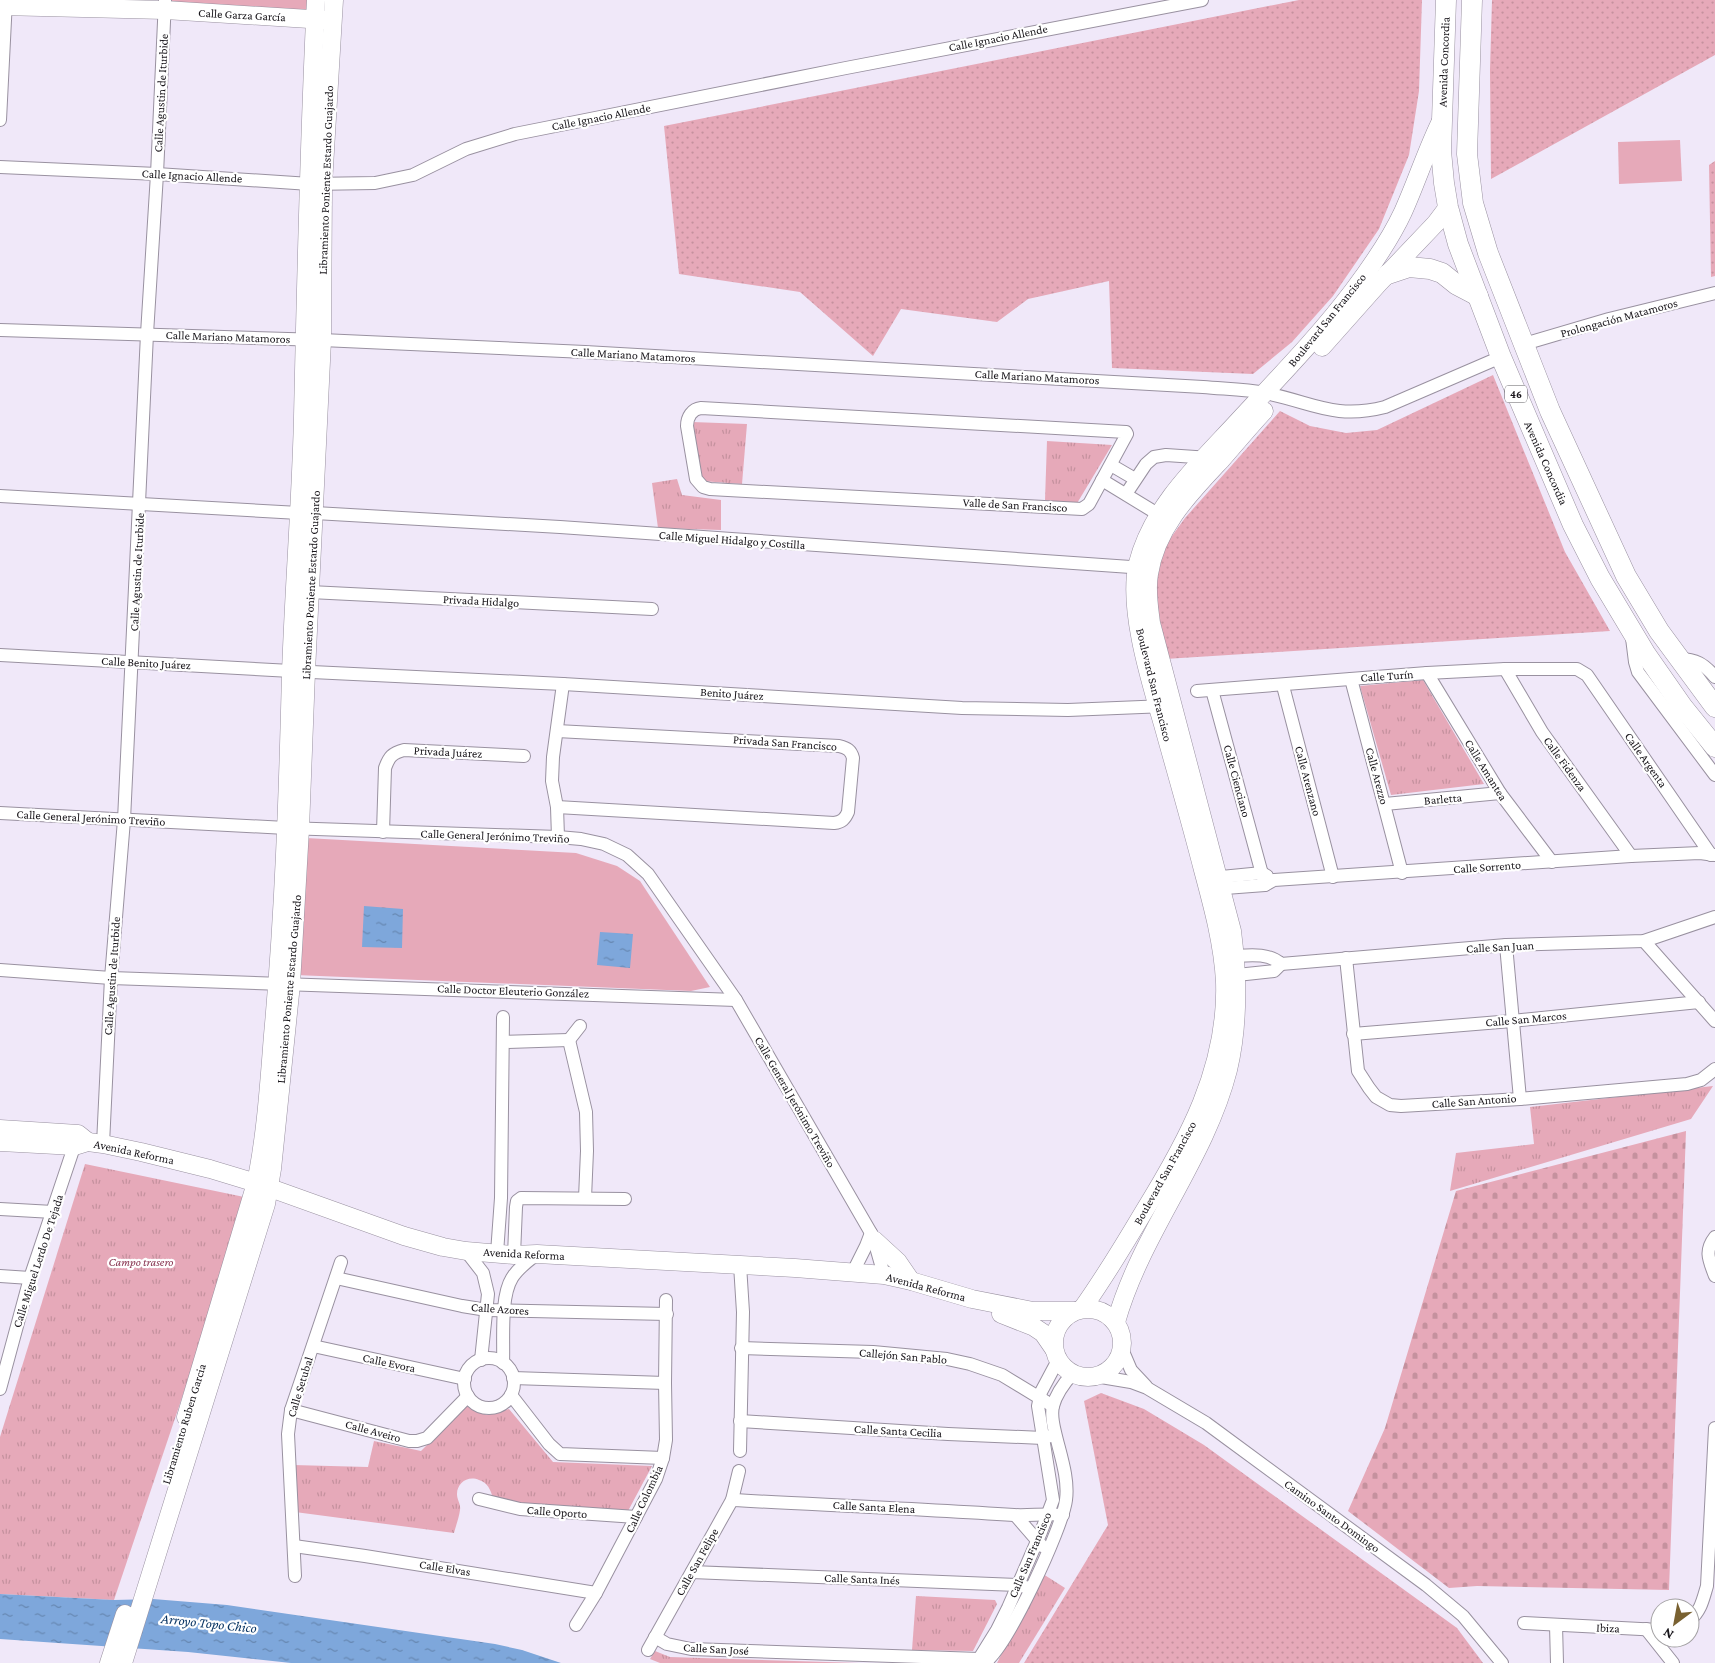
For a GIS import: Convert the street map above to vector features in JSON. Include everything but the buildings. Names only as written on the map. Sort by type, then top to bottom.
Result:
[{"type":"main road","name":"Avenida Concordia","points":[[1446,0],[1442,167],[1448,207],[1458,244],[1501,357],[1573,525],[1600,578],[1632,633],[1682,706],[1715,747]]},
{"type":"main road","name":"Avenida Concordia","points":[[1472,0],[1467,154],[1473,203],[1488,252],[1550,411],[1626,576],[1655,624],[1715,707]]},
{"type":"main road","points":[[1448,207],[1467,154]]},
{"type":"main road","points":[[1388,274],[1409,268],[1430,269],[1442,273],[1457,285],[1478,296]]},
{"type":"main road","points":[[1501,357],[1517,356],[1526,363],[1557,446],[1576,468]]},
{"type":"street","name":"Libramiento Poniente Estardo Guajardo","points":[[263,1186],[284,983],[293,829],[306,513],[322,340],[316,184],[316,0]]},
{"type":"street","name":"Libramiento Poniente Estardo Guajardo","points":[[299,672],[310,592],[303,418],[304,340],[316,184],[334,0]]},
{"type":"street","name":"Calle Ignacio Allende","points":[[0,167],[316,184],[375,183],[414,175],[466,150],[515,134],[1202,0]]},
{"type":"street","name":"Calle Garza García","points":[[4,4],[165,5],[247,16],[333,20]]},
{"type":"street","points":[[0,120],[4,4]]},
{"type":"street","name":"Calle Agustin de Iturbide","points":[[86,1142],[111,978],[124,820],[165,5]]},
{"type":"street","name":"Boulevard San Francisco","points":[[1271,394],[1337,311],[1378,254],[1403,213],[1426,152],[1442,118]]},
{"type":"street","name":"Boulevard San Francisco","points":[[1116,1322],[1130,1279],[1189,1166],[1210,1120],[1231,1056],[1236,1016],[1237,975],[1232,931],[1213,883],[1165,706],[1141,640],[1135,588],[1143,568],[1148,533],[1164,518],[1212,459],[1271,394],[1388,274],[1436,223],[1448,207]]},
{"type":"street","name":"Prolongación Matamoros","points":[[1524,344],[1609,319],[1715,293]]},
{"type":"street","name":"Calle Mariano Matamoros","points":[[0,330],[322,340],[595,353],[1204,387],[1271,394],[1339,412],[1370,411],[1385,407],[1501,357]]},
{"type":"street","name":"Valle de San Francisco","points":[[701,408],[1126,433],[1127,435],[1111,465],[1089,504],[1082,509],[706,488],[700,485],[696,479],[687,422],[693,411],[701,408]]},
{"type":"street","points":[[1126,494],[1150,459],[1158,455],[1212,459]]},
{"type":"street","points":[[1111,465],[1135,479]]},
{"type":"street","points":[[1102,480],[1164,518]]},
{"type":"street","name":"Calle Miguel Hidalgo y Costilla","points":[[0,496],[560,527],[1143,568]]},
{"type":"street","name":"Privada Hidalgo","points":[[310,592],[652,609]]},
{"type":"street","points":[[1632,633],[1638,672],[1715,775]]},
{"type":"street","name":"Calle Benito Juárez","points":[[0,655],[299,672]]},
{"type":"street","points":[[1679,659],[1698,661],[1715,677]]},
{"type":"street","name":"Calle Turín","points":[[1197,691],[1283,686],[1427,673],[1577,668]]},
{"type":"street","name":"Calle Argenta","points":[[1577,668],[1587,675],[1709,852]]},
{"type":"street","name":"Calle Fidenza","points":[[1505,669],[1542,732],[1631,856]]},
{"type":"street","name":"Benito Juárez","points":[[299,672],[563,684],[962,708],[1068,710],[1165,706]]},
{"type":"street","name":"Calle Amantea","points":[[1427,673],[1500,794],[1552,862]]},
{"type":"street","name":"Calle Arezzo","points":[[1351,679],[1402,873]]},
{"type":"street","points":[[558,836],[557,807],[552,781],[553,757],[563,684]]},
{"type":"street","name":"Calle Arenzano","points":[[1283,686],[1332,877]]},
{"type":"street","name":"Calle Cienciano","points":[[1212,690],[1267,879]]},
{"type":"street","name":"Privada San Francisco","points":[[556,731],[839,746],[848,748],[852,752],[853,758],[848,812],[845,819],[834,824],[557,807]]},
{"type":"street","name":"Privada Juárez","points":[[383,832],[385,768],[388,758],[395,752],[404,750],[524,756]]},
{"type":"street","name":"Barletta","points":[[1385,804],[1500,794]]},
{"type":"street","name":"Calle General Jerónimo Treviño","points":[[0,814],[293,829],[558,836],[581,838],[604,844],[627,855],[648,874],[736,1000],[872,1236],[884,1275]]},
{"type":"street","name":"Calle Sorrento","points":[[1213,883],[1402,873],[1709,852]]},
{"type":"street","name":"Boulevard San Francisco","points":[[1078,1310],[1099,1286],[1176,1158],[1198,1115],[1215,1068],[1224,1018],[1224,979],[1213,883]]},
{"type":"street","name":"Calle San Juan","points":[[1237,975],[1274,971],[1281,964],[1346,958],[1506,945],[1644,941],[1715,917]]},
{"type":"street","points":[[1644,941],[1715,1021]]},
{"type":"street","points":[[1506,945],[1520,1098]]},
{"type":"street","name":"Calle San Juan","points":[[1235,956],[1267,956],[1281,964]]},
{"type":"street","name":"Calle San Antonio","points":[[1346,958],[1357,1065],[1361,1077],[1376,1097],[1390,1105],[1401,1106],[1520,1098],[1687,1084],[1700,1080],[1715,1069]]},
{"type":"street","name":"Calle Doctor Eleuterio González","points":[[0,970],[111,978],[736,1000]]},
{"type":"street","name":"Calle San Marcos","points":[[1353,1034],[1512,1021],[1699,1002]]},
{"type":"street","points":[[503,1016],[501,1198],[505,1254]]},
{"type":"street","points":[[569,1040],[580,1026]]},
{"type":"street","points":[[504,1042],[569,1040]]},
{"type":"street","points":[[569,1040],[586,1112],[585,1198]]},
{"type":"street","name":"Avenida Reforma","points":[[0,1129],[86,1142],[210,1169],[404,1236],[443,1247],[466,1251],[853,1272],[884,1275],[972,1299],[1033,1311],[1078,1310]]},
{"type":"street","name":"Avenida Reforma","points":[[0,1142],[86,1142]]},
{"type":"street","name":"Calle Miguel Lerdo De Tejada","points":[[0,1389],[5,1347],[52,1212],[86,1142]]},
{"type":"street","name":"Libramiento Ruben Garcia","points":[[114,1662],[137,1595],[263,1186]]},
{"type":"street","points":[[505,1254],[517,1201],[521,1198],[625,1199]]},
{"type":"street","points":[[0,1209],[52,1212]]},
{"type":"street","points":[[853,1272],[872,1236],[898,1262],[911,1281]]},
{"type":"street","points":[[1715,1237],[1709,1244],[1708,1254],[1715,1276]]},
{"type":"street","points":[[466,1251],[483,1273],[488,1294],[481,1360]]},
{"type":"street","points":[[503,1363],[505,1296],[511,1279],[517,1271],[537,1254]]},
{"type":"street","name":"Calle Setubal","points":[[295,1576],[288,1434],[291,1410],[341,1262]]},
{"type":"street","points":[[740,1265],[743,1312],[740,1451]]},
{"type":"street","points":[[0,1276],[30,1278]]},
{"type":"street","name":"Calle Azores","points":[[336,1278],[487,1310],[667,1314]]},
{"type":"street","name":"Avenida Reforma","points":[[972,1299],[996,1313],[1034,1327],[1043,1333],[1056,1354]]},
{"type":"street","name":"Calle Colombia","points":[[576,1625],[596,1593],[636,1517],[656,1478],[663,1458],[666,1430],[666,1300]]},
{"type":"street","points":[[1095,1309],[1106,1313],[1116,1322],[1120,1330],[1122,1349],[1119,1359],[1113,1367],[1105,1373],[1095,1376],[1080,1376],[1065,1367],[1056,1354],[1054,1337],[1058,1326],[1065,1317],[1078,1310],[1095,1309]]},
{"type":"street","name":"Calle Evora","points":[[313,1346],[465,1379]]},
{"type":"street","name":"Callejón San Pablo","points":[[741,1348],[873,1352],[947,1359],[970,1364],[1002,1375],[1053,1406]]},
{"type":"street","name":"Camino Santo Domingo","points":[[1122,1349],[1131,1370],[1147,1388]]},
{"type":"street","points":[[1038,1398],[1056,1354]]},
{"type":"street","points":[[492,1359],[503,1363],[511,1372],[513,1378],[514,1387],[511,1395],[500,1406],[486,1408],[473,1402],[468,1396],[464,1385],[470,1367],[481,1360],[492,1359]]},
{"type":"street","points":[[1053,1406],[1065,1383],[1073,1373]]},
{"type":"street","name":"Camino Santo Domingo","points":[[1095,1376],[1131,1382],[1147,1388],[1206,1423],[1426,1586],[1463,1616],[1502,1663]]},
{"type":"street","points":[[513,1378],[665,1383]]},
{"type":"street","points":[[511,1395],[549,1444],[560,1454],[663,1458]]},
{"type":"street","name":"Calle Aveiro","points":[[291,1410],[408,1441],[417,1441],[427,1438],[468,1396]]},
{"type":"street","name":"Calle San Francisco","points":[[982,1661],[1007,1635],[1048,1552],[1063,1515],[1066,1502],[1066,1484],[1038,1411],[1038,1398]]},
{"type":"street","name":"Calle San Francisco","points":[[982,1661],[1037,1542],[1053,1500],[1049,1437],[1053,1418],[1053,1406]]},
{"type":"street","name":"Calle Santa Cecilia","points":[[740,1421],[948,1434],[1049,1437]]},
{"type":"street","points":[[1700,1607],[1711,1591],[1715,1428]]},
{"type":"street","name":"Calle San Felipe","points":[[648,1650],[732,1500],[739,1471]]},
{"type":"street","name":"Calle Oporto","points":[[478,1499],[520,1509],[636,1517]]},
{"type":"street","name":"Calle Santa Elena","points":[[732,1500],[1016,1516],[1048,1513],[1063,1515]]},
{"type":"street","points":[[1016,1516],[1037,1542],[1048,1552]]},
{"type":"street","name":"Calle Elvas","points":[[294,1546],[375,1557],[596,1593]]},
{"type":"street","name":"Calle Santa Inés","points":[[692,1572],[1017,1585],[1030,1588]]},
{"type":"street","name":"Ibiza","points":[[1524,1623],[1650,1629]]},
{"type":"street","points":[[1556,1625],[1557,1663]]},
{"type":"street","points":[[1646,1629],[1673,1663]]},
{"type":"street","name":"Calle San José","points":[[655,1637],[667,1644],[690,1649],[982,1661]]},
{"type":"green space","points":[[172,0],[311,0],[311,12],[172,4]]},
{"type":"green space","points":[[1299,0],[1422,0],[1419,91],[1409,155],[1379,229],[1333,296],[1292,342],[1253,374],[1112,368],[1109,281],[1028,299],[997,322],[901,309],[873,356],[800,292],[679,274],[664,126]]},
{"type":"green space","points":[[1492,0],[1715,0],[1715,55],[1491,179],[1490,70]]},
{"type":"green space","points":[[1680,140],[1682,181],[1619,184],[1618,142]]},
{"type":"green space","points":[[1715,161],[1715,276],[1711,277],[1709,165]]},
{"type":"green space","points":[[1493,375],[1565,552],[1610,631],[1165,659],[1153,591],[1156,568],[1167,543],[1185,518],[1280,411],[1310,426],[1346,433],[1377,430]]},
{"type":"green space","points":[[692,422],[747,424],[742,484],[702,481]]},
{"type":"green space","points":[[1047,441],[1112,445],[1076,505],[1045,500]]},
{"type":"green space","points":[[677,479],[682,495],[721,500],[721,530],[658,528],[652,483]]},
{"type":"green space","points":[[1423,680],[1484,784],[1391,795],[1360,686]]},
{"type":"green space","points":[[306,838],[576,853],[617,866],[640,881],[710,987],[691,991],[295,975]]},
{"type":"green space","points":[[1713,1086],[1691,1119],[1450,1191],[1456,1153],[1534,1144],[1530,1107]]},
{"type":"green space","points":[[1686,1131],[1669,1590],[1477,1586],[1449,1588],[1348,1511],[1385,1428],[1456,1191]]},
{"type":"green space","name":"Campo trasero","points":[[85,1164],[249,1198],[114,1600],[0,1594],[0,1437]]},
{"type":"green space","points":[[1101,1393],[1144,1409],[1204,1445],[1457,1628],[1483,1663],[1024,1663],[1108,1525],[1084,1401]]},
{"type":"green space","points":[[466,1406],[487,1415],[509,1409],[553,1462],[652,1466],[628,1511],[541,1507],[493,1498],[490,1489],[485,1483],[475,1479],[467,1479],[461,1483],[457,1490],[460,1510],[454,1533],[295,1512],[293,1465],[368,1467],[374,1441],[421,1451]]},
{"type":"green space","points":[[1043,1574],[1065,1588],[1019,1663],[997,1663]]},
{"type":"green space","points":[[916,1596],[995,1600],[997,1604],[973,1651],[912,1650]]},
{"type":"green space","points":[[655,1651],[670,1657],[859,1663],[660,1663],[650,1659]]},
{"type":"water","points":[[364,906],[403,909],[402,948],[362,947]]},
{"type":"water","points":[[600,932],[633,934],[630,968],[597,965]]},
{"type":"water","name":"Arroyo Topo Chico","points":[[0,1594],[114,1600],[153,1599],[227,1605],[495,1644],[522,1650],[561,1663],[291,1663],[188,1652],[0,1639]]}]
